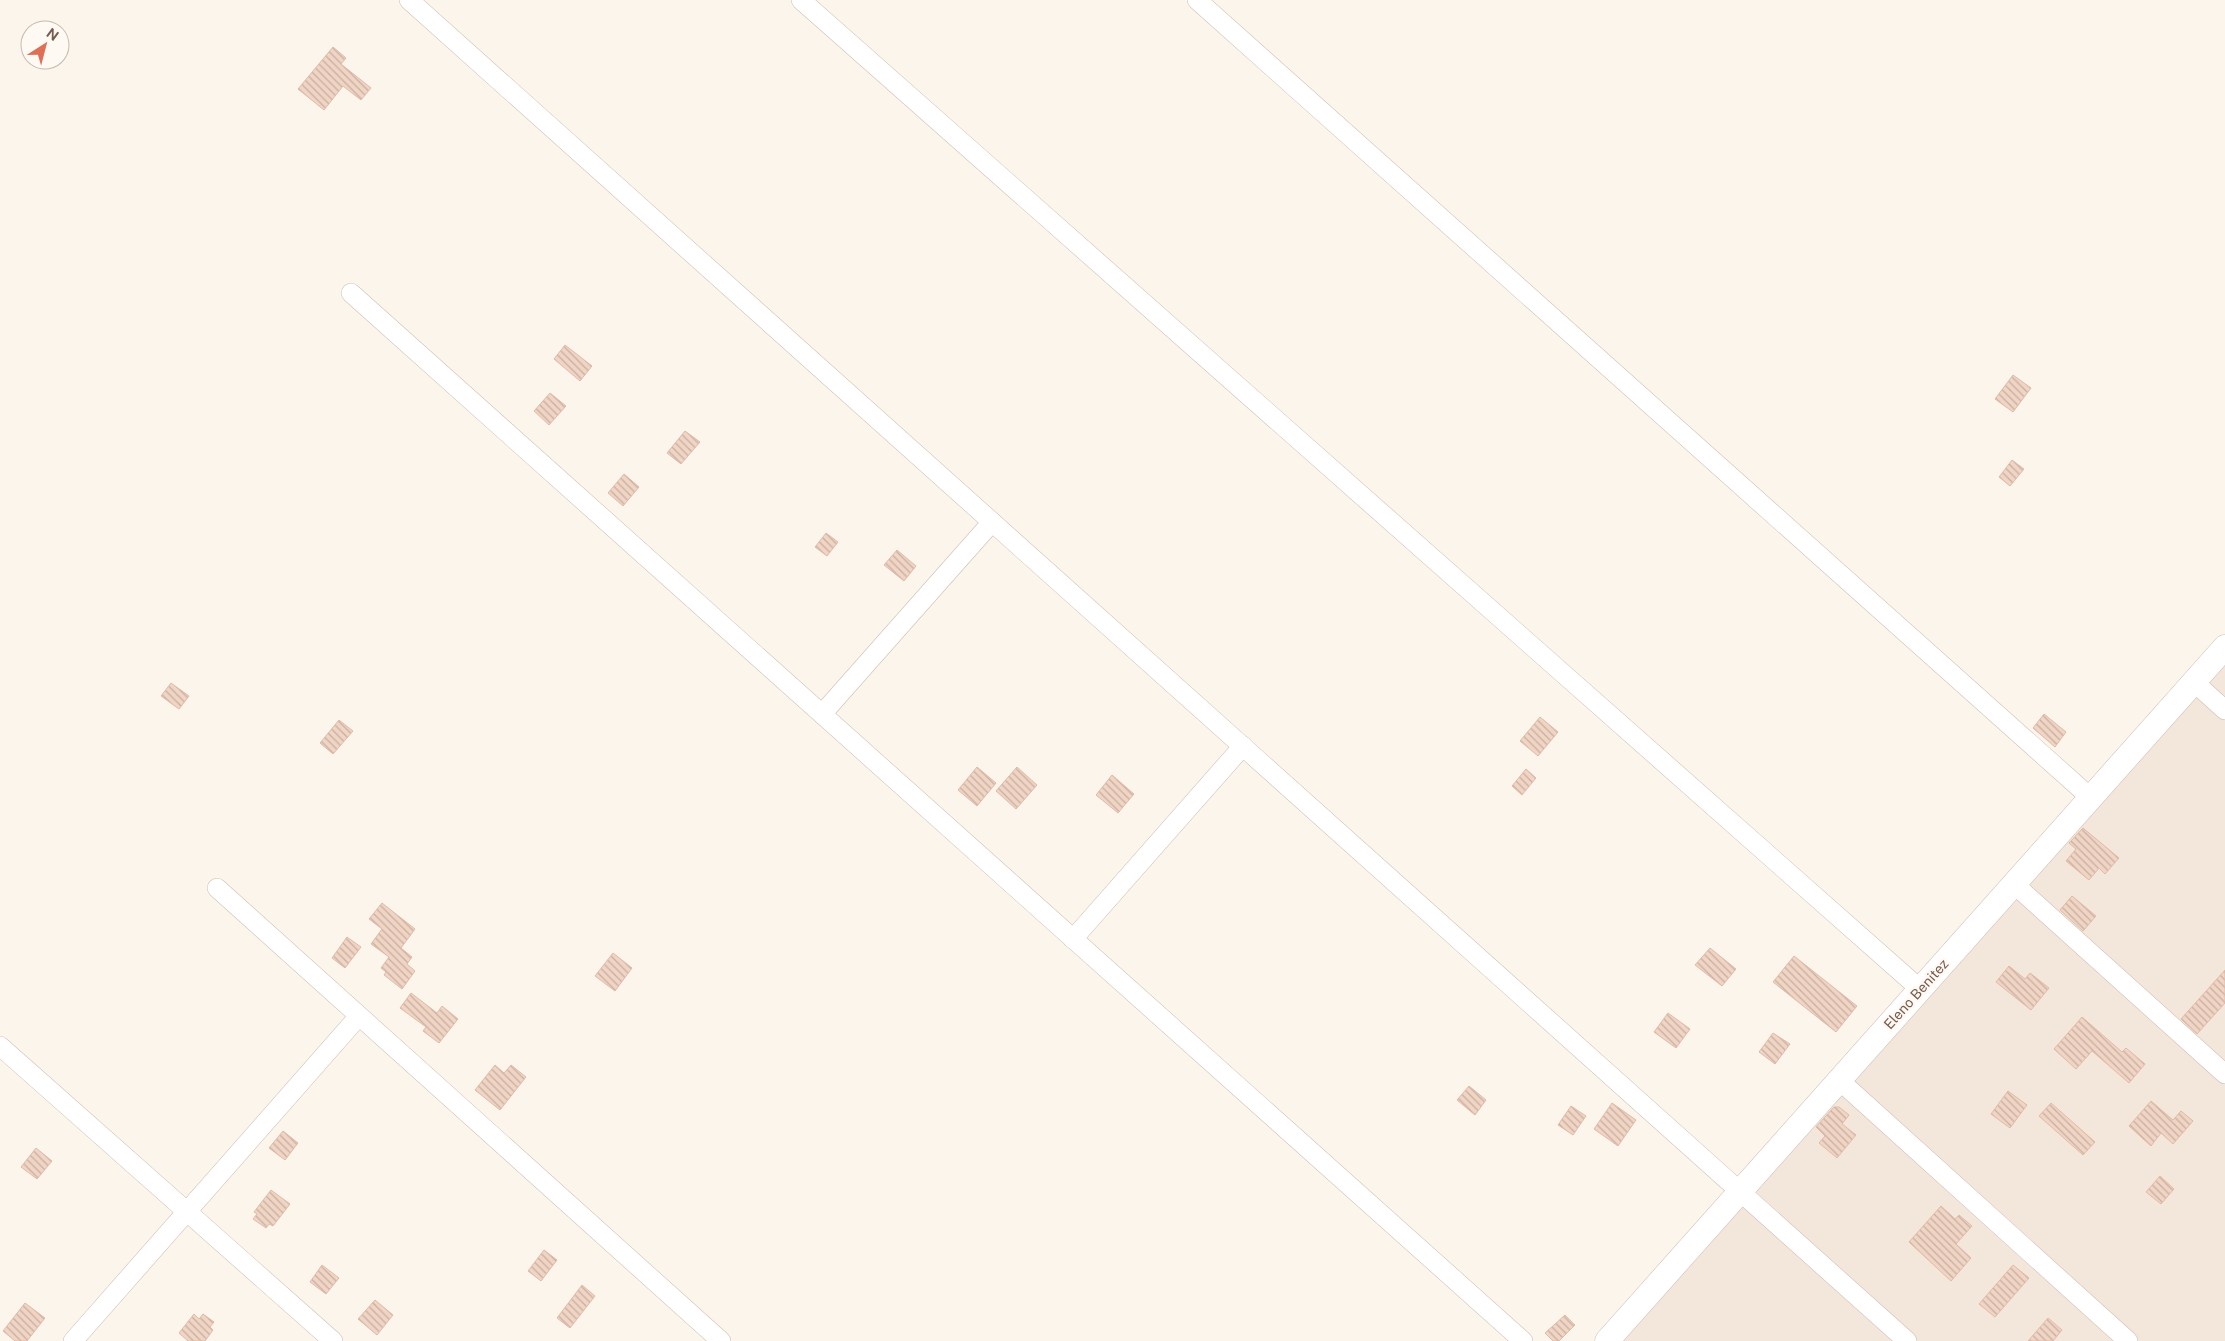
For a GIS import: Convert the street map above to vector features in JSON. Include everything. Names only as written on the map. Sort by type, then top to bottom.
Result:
[{"type":"street","points":[[409,0],[1907,1341]]},
{"type":"street","points":[[801,0],[1920,989]]},
{"type":"street","points":[[1197,0],[2091,798]]},
{"type":"street","points":[[351,294],[1523,1341]]},
{"type":"street","points":[[822,714],[992,522]]},
{"type":"street","name":"Eleno Benitez","points":[[1607,1341],[2225,647]]},
{"type":"street","points":[[2194,682],[2225,710]]},
{"type":"street","points":[[1073,939],[1243,746]]},
{"type":"street","points":[[2014,884],[2225,1074]]},
{"type":"street","points":[[217,888],[721,1341]]},
{"type":"street","points":[[73,1341],[359,1016]]},
{"type":"street","points":[[0,1046],[333,1341]]},
{"type":"street","points":[[1839,1080],[2115,1337]]},
{"type":"shaded area","points":[[2225,647],[2225,1341],[1607,1341]]},
{"type":"building","points":[[333,47],[346,58],[341,64],[371,88],[361,100],[343,86],[324,110],[298,89]]},
{"type":"building","points":[[565,345],[592,366],[580,381],[554,359]]},
{"type":"building","points":[[2013,375],[2031,388],[2013,412],[1995,399]]},
{"type":"building","points":[[550,393],[566,406],[549,425],[534,411]]},
{"type":"building","points":[[685,431],[700,442],[681,464],[667,453]]},
{"type":"building","points":[[2012,460],[2024,469],[2010,486],[1999,477]]},
{"type":"building","points":[[624,474],[639,487],[623,506],[608,493]]},
{"type":"building","points":[[826,533],[838,542],[827,556],[815,547]]},
{"type":"building","points":[[897,550],[916,566],[904,581],[884,565]]},
{"type":"building","points":[[171,683],[189,696],[179,709],[161,696]]},
{"type":"building","points":[[2044,714],[2066,732],[2055,747],[2033,728]]},
{"type":"building","points":[[1540,717],[1558,732],[1538,756],[1520,741]]},
{"type":"building","points":[[339,720],[353,731],[333,754],[320,743]]},
{"type":"building","points":[[977,767],[996,783],[977,806],[958,790]]},
{"type":"building","points":[[1017,767],[1037,785],[1016,809],[996,791]]},
{"type":"building","points":[[1526,769],[1536,778],[1522,795],[1512,786]]},
{"type":"building","points":[[1112,775],[1134,794],[1118,813],[1096,795]]},
{"type":"building","points":[[2083,828],[2119,858],[2105,874],[2099,868],[2089,880],[2066,861],[2076,849],[2069,843]]},
{"type":"building","points":[[2072,896],[2096,916],[2083,931],[2060,910]]},
{"type":"building","points":[[382,903],[415,929],[401,948],[412,957],[407,964],[415,971],[402,989],[384,975],[386,972],[381,968],[389,957],[371,944],[382,929],[369,919]]},
{"type":"building","points":[[347,937],[361,947],[345,968],[332,958]]},
{"type":"building","points":[[1710,948],[1736,969],[1722,986],[1695,965]]},
{"type":"building","points":[[613,953],[632,968],[615,991],[595,976]]},
{"type":"building","points":[[1794,956],[1857,1006],[1836,1032],[1773,982]]},
{"type":"building","points":[[2009,966],[2025,979],[2030,973],[2049,988],[2031,1010],[1996,982]]},
{"type":"building","points":[[2225,970],[2225,1003],[2197,1034],[2181,1019]]},
{"type":"building","points":[[411,993],[437,1013],[442,1006],[458,1019],[439,1043],[423,1031],[426,1027],[400,1008]]},
{"type":"building","points":[[1668,1013],[1690,1029],[1676,1048],[1654,1032]]},
{"type":"building","points":[[2082,1017],[2122,1052],[2126,1048],[2145,1064],[2129,1083],[2092,1051],[2076,1069],[2054,1049]]},
{"type":"building","points":[[1773,1033],[1790,1044],[1775,1064],[1759,1052]]},
{"type":"building","points":[[495,1065],[504,1073],[511,1065],[526,1077],[500,1110],[475,1090]]},
{"type":"building","points":[[1469,1086],[1486,1100],[1475,1115],[1457,1100]]},
{"type":"building","points":[[2008,1091],[2027,1105],[2010,1128],[1991,1114]]},
{"type":"building","points":[[2151,1101],[2173,1120],[2181,1111],[2193,1121],[2173,1144],[2161,1133],[2151,1146],[2129,1126]]},
{"type":"building","points":[[1612,1103],[1636,1120],[1618,1146],[1594,1129]]},
{"type":"building","points":[[2051,1103],[2095,1142],[2083,1155],[2039,1116]]},
{"type":"building","points":[[1571,1106],[1586,1116],[1573,1135],[1558,1125]]},
{"type":"building","points":[[1834,1107],[1839,1107],[1849,1115],[1842,1124],[1856,1135],[1837,1158],[1819,1143],[1825,1136],[1816,1127]]},
{"type":"building","points":[[283,1131],[298,1143],[285,1160],[269,1148]]},
{"type":"building","points":[[36,1148],[52,1161],[37,1179],[21,1167]]},
{"type":"building","points":[[2160,1176],[2174,1189],[2161,1204],[2146,1192]]},
{"type":"building","points":[[271,1190],[290,1204],[273,1226],[269,1224],[266,1228],[253,1219],[257,1214],[254,1212]]},
{"type":"building","points":[[1941,1206],[1955,1219],[1959,1215],[1972,1226],[1956,1244],[1971,1258],[1951,1281],[1909,1242]]},
{"type":"building","points":[[544,1250],[557,1260],[541,1281],[528,1271]]},
{"type":"building","points":[[322,1265],[339,1278],[326,1294],[310,1282]]},
{"type":"building","points":[[2013,1265],[2029,1278],[1995,1317],[1979,1304]]},
{"type":"building","points":[[582,1285],[595,1296],[570,1328],[557,1318]]},
{"type":"building","points":[[375,1300],[393,1315],[377,1335],[358,1319]]},
{"type":"building","points":[[25,1303],[45,1318],[27,1341],[15,1341],[3,1331]]},
{"type":"building","points":[[194,1314],[199,1319],[203,1314],[214,1322],[210,1327],[213,1330],[205,1341],[188,1341],[179,1333]]},
{"type":"building","points":[[1565,1315],[1575,1325],[1559,1341],[1553,1341],[1545,1333]]},
{"type":"building","points":[[2048,1318],[2062,1330],[2053,1341],[2028,1341]]}]
